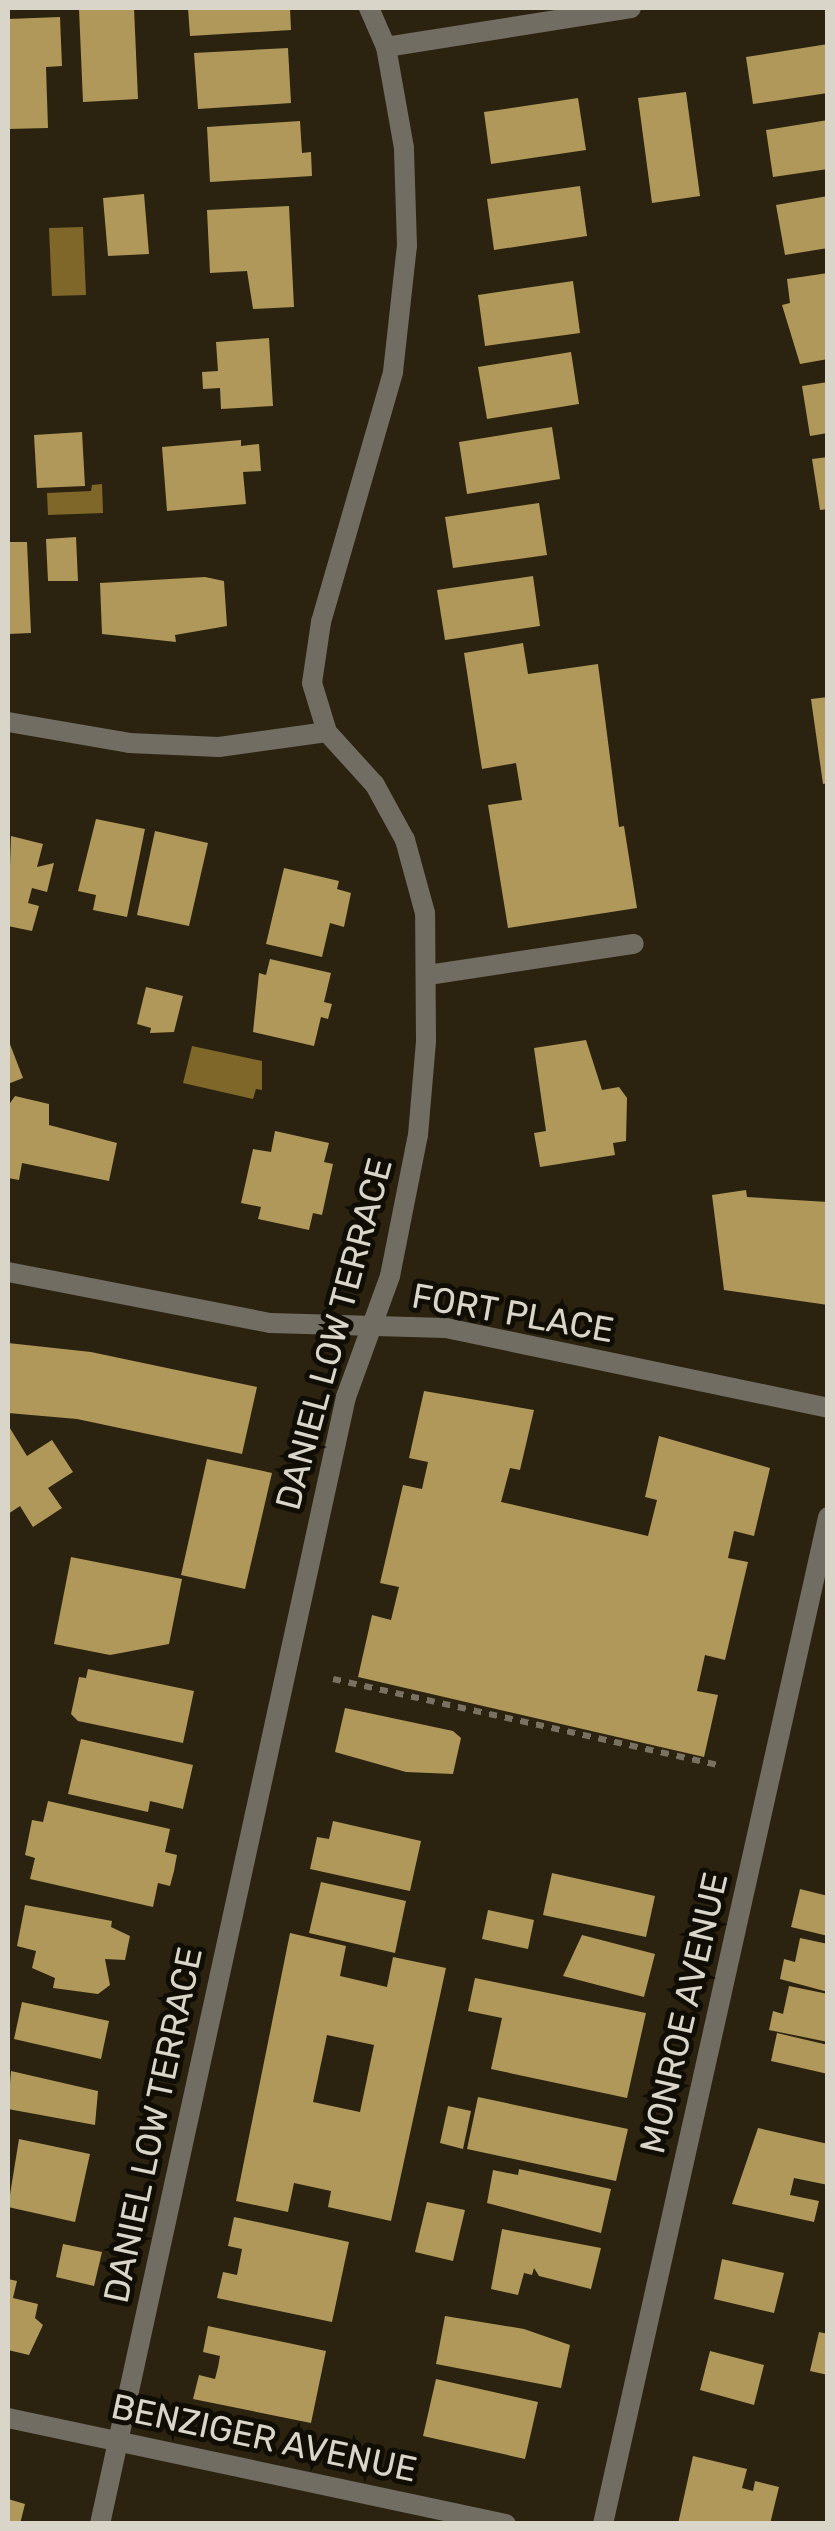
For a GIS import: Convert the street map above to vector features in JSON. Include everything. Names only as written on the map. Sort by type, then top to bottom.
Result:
[{"type":"street","name":"DANIEL LOW TERRACE","points":[[100,2524],[346,1397],[390,1276],[418,1135],[428,975],[425,914],[404,840],[375,785],[327,732],[312,683],[315,650],[366,476],[400,322],[404,148],[386,48],[369,8]]},
{"type":"street","points":[[386,48],[631,8]]},
{"type":"street","points":[[8,722],[129,743],[219,747],[327,732]]},
{"type":"street","points":[[428,975],[634,944]]},
{"type":"street","name":"FORT PLACE","points":[[8,1272],[270,1324],[446,1328],[828,1408]]},
{"type":"street","name":"MONROE AVENUE","points":[[603,2524],[828,1517]]},
{"type":"street","name":"BENZIGER AVENUE","points":[[8,2418],[506,2524]]},
{"type":"path","points":[[333,1679],[722,1766]]},
{"type":"shaded area","points":[[83,227],[86,295],[52,296],[49,228]]},
{"type":"shaded area","points":[[102,484],[103,513],[48,515],[47,493],[91,491],[92,485]]},
{"type":"shaded area","points":[[192,1046],[262,1061],[262,1090],[256,1089],[253,1099],[183,1083]]},
{"type":"building","points":[[134,8],[138,99],[83,102],[79,9]]},
{"type":"building","points":[[188,8],[290,8],[291,30],[190,36]]},
{"type":"building","points":[[60,17],[62,66],[46,67],[48,128],[8,129],[8,19]]},
{"type":"building","points":[[828,44],[828,93],[753,104],[746,57]]},
{"type":"building","points":[[288,48],[291,103],[198,109],[194,53]]},
{"type":"building","points":[[686,92],[700,196],[652,203],[638,98]]},
{"type":"building","points":[[578,98],[586,150],[491,164],[484,112]]},
{"type":"building","points":[[828,120],[828,169],[773,177],[766,130]]},
{"type":"building","points":[[300,121],[302,153],[311,152],[312,176],[210,182],[207,127]]},
{"type":"building","points":[[580,186],[587,236],[494,250],[487,199]]},
{"type":"building","points":[[144,194],[149,254],[108,256],[103,198]]},
{"type":"building","points":[[828,196],[828,248],[785,255],[776,205]]},
{"type":"building","points":[[289,206],[294,307],[253,309],[247,271],[210,273],[207,210]]},
{"type":"building","points":[[828,273],[828,359],[800,364],[782,305],[790,303],[787,279]]},
{"type":"building","points":[[573,281],[580,333],[485,346],[478,295]]},
{"type":"building","points":[[269,338],[273,406],[221,409],[220,388],[203,389],[202,372],[218,371],[216,342]]},
{"type":"building","points":[[571,352],[579,404],[487,419],[478,367]]},
{"type":"building","points":[[828,382],[828,433],[810,436],[802,386]]},
{"type":"building","points":[[552,427],[560,479],[467,494],[459,442]]},
{"type":"building","points":[[82,432],[85,486],[37,488],[34,435]]},
{"type":"building","points":[[241,440],[241,446],[259,444],[261,471],[243,472],[246,504],[167,511],[162,447]]},
{"type":"building","points":[[828,457],[828,509],[820,510],[812,459]]},
{"type":"building","points":[[539,503],[547,555],[453,568],[445,517]]},
{"type":"building","points":[[76,537],[78,581],[48,581],[46,539]]},
{"type":"building","points":[[8,542],[27,542],[31,633],[8,634]]},
{"type":"building","points":[[533,576],[540,626],[445,640],[437,590]]},
{"type":"building","points":[[205,577],[224,581],[227,626],[175,635],[176,642],[102,634],[100,583]]},
{"type":"building","points":[[523,643],[528,674],[598,664],[619,827],[624,826],[637,908],[508,928],[488,805],[522,800],[516,763],[482,769],[464,653]]},
{"type":"building","points":[[828,697],[828,783],[823,784],[811,699]]},
{"type":"building","points":[[96,819],[145,829],[127,917],[93,910],[96,895],[78,891]]},
{"type":"building","points":[[155,831],[208,843],[189,926],[137,915]]},
{"type":"building","points":[[11,836],[43,844],[37,867],[54,863],[47,892],[32,888],[28,903],[39,906],[32,931],[8,926]]},
{"type":"building","points":[[284,868],[339,881],[337,889],[351,893],[344,927],[330,923],[322,957],[266,944]]},
{"type":"building","points":[[270,959],[331,973],[324,1002],[332,1004],[328,1019],[321,1017],[314,1046],[253,1032],[259,973],[266,975]]},
{"type":"building","points":[[146,987],[183,996],[174,1032],[150,1033],[151,1028],[137,1024]]},
{"type":"building","points":[[8,1039],[23,1078],[8,1084]]},
{"type":"building","points":[[586,1040],[602,1090],[619,1087],[627,1098],[626,1141],[613,1143],[615,1155],[540,1167],[534,1133],[546,1131],[534,1048]]},
{"type":"building","points":[[15,1096],[49,1104],[49,1125],[117,1143],[109,1181],[22,1163],[19,1180],[8,1178],[8,1106]]},
{"type":"building","points":[[275,1131],[329,1143],[324,1162],[333,1164],[322,1215],[313,1213],[309,1230],[258,1219],[261,1207],[241,1203],[253,1149],[271,1152]]},
{"type":"building","points":[[746,1190],[747,1197],[828,1202],[828,1305],[724,1290],[712,1195]]},
{"type":"building","points":[[8,1343],[91,1352],[257,1387],[242,1454],[77,1419],[8,1413]]},
{"type":"building","points":[[424,1391],[534,1410],[520,1470],[510,1468],[501,1502],[648,1536],[657,1500],[645,1497],[659,1436],[770,1468],[754,1536],[734,1531],[728,1558],[748,1562],[725,1660],[705,1655],[697,1691],[718,1695],[704,1757],[358,1677],[372,1615],[391,1620],[399,1587],[380,1583],[403,1485],[422,1489],[428,1462],[409,1458]]},
{"type":"building","points":[[8,1425],[27,1456],[52,1440],[73,1472],[48,1488],[62,1508],[33,1527],[20,1506],[8,1514]]},
{"type":"building","points":[[207,1459],[272,1473],[245,1589],[181,1575]]},
{"type":"building","points":[[71,1557],[182,1579],[169,1644],[110,1655],[54,1644]]},
{"type":"building","points":[[88,1669],[194,1691],[183,1743],[78,1721],[71,1714],[79,1677],[86,1678]]},
{"type":"building","points":[[345,1708],[453,1731],[461,1738],[453,1774],[406,1772],[335,1752]]},
{"type":"building","points":[[81,1739],[193,1765],[183,1809],[150,1801],[148,1812],[68,1794]]},
{"type":"building","points":[[48,1801],[170,1829],[165,1852],[177,1855],[174,1871],[170,1886],[158,1883],[153,1907],[30,1879],[35,1858],[25,1855],[32,1820],[43,1822]]},
{"type":"building","points":[[333,1821],[421,1841],[410,1891],[310,1869],[317,1837],[329,1839]]},
{"type":"building","points":[[552,1873],[655,1896],[646,1937],[543,1915]]},
{"type":"building","points":[[321,1882],[406,1901],[395,1953],[309,1933]]},
{"type":"building","points":[[800,1889],[828,1896],[828,1936],[791,1927]]},
{"type":"building","points":[[25,1905],[112,1921],[111,1927],[130,1936],[125,1960],[105,1959],[110,1985],[98,1994],[53,1988],[55,1978],[32,1968],[36,1951],[17,1946]]},
{"type":"building","points":[[488,1910],[534,1920],[528,1949],[482,1939]]},
{"type":"building","points":[[290,1933],[346,1946],[340,1976],[387,1987],[393,1957],[446,1968],[391,2221],[328,2207],[331,2191],[294,2183],[288,2212],[236,2201]],"holes":[[[327,2035],[374,2045],[360,2112],[313,2102]]]},
{"type":"building","points":[[582,1935],[655,1954],[644,1997],[563,1976]]},
{"type":"building","points":[[800,1938],[828,1944],[828,1992],[780,1979],[784,1959],[795,1962]]},
{"type":"building","points":[[475,1978],[646,2013],[627,2098],[491,2069],[502,2018],[468,2011]]},
{"type":"building","points":[[789,1986],[828,1994],[828,2042],[769,2030],[773,2011],[783,2014]]},
{"type":"building","points":[[22,2002],[109,2021],[101,2059],[14,2039]]},
{"type":"building","points":[[777,2033],[828,2045],[828,2074],[771,2061]]},
{"type":"building","points":[[11,2071],[98,2091],[95,2125],[8,2109]]},
{"type":"building","points":[[478,2097],[628,2129],[616,2181],[467,2149]]},
{"type":"building","points":[[448,2106],[471,2111],[463,2149],[440,2143]]},
{"type":"building","points":[[758,2128],[828,2144],[828,2185],[794,2178],[790,2195],[819,2201],[814,2222],[732,2204]]},
{"type":"building","points":[[19,2139],[90,2154],[75,2222],[8,2207]]},
{"type":"building","points":[[519,2169],[611,2189],[601,2233],[487,2203],[493,2170],[518,2175]]},
{"type":"building","points":[[427,2202],[465,2210],[453,2261],[415,2252]]},
{"type":"building","points":[[234,2217],[349,2242],[332,2322],[217,2298],[223,2272],[237,2275],[242,2249],[228,2246]]},
{"type":"building","points":[[502,2229],[601,2248],[591,2289],[539,2276],[534,2268],[532,2275],[524,2273],[518,2295],[491,2289]]},
{"type":"building","points":[[63,2244],[102,2252],[94,2286],[56,2277]]},
{"type":"building","points":[[722,2259],[784,2273],[774,2313],[714,2299]]},
{"type":"building","points":[[8,2279],[17,2281],[13,2298],[38,2304],[35,2318],[43,2325],[29,2355],[8,2350]]},
{"type":"building","points":[[445,2316],[524,2329],[570,2345],[561,2388],[436,2364]]},
{"type":"building","points":[[208,2326],[326,2351],[311,2423],[193,2399],[199,2375],[215,2379],[218,2367],[220,2356],[203,2352]]},
{"type":"building","points":[[819,2332],[828,2334],[828,2375],[810,2371]]},
{"type":"building","points":[[710,2351],[764,2365],[754,2405],[700,2390]]},
{"type":"building","points":[[436,2379],[538,2402],[525,2459],[423,2436]]},
{"type":"building","points":[[693,2456],[747,2469],[742,2488],[753,2491],[755,2481],[779,2487],[770,2524],[678,2524]]},
{"type":"building","points":[[8,2499],[25,2504],[20,2524],[8,2524]]}]
